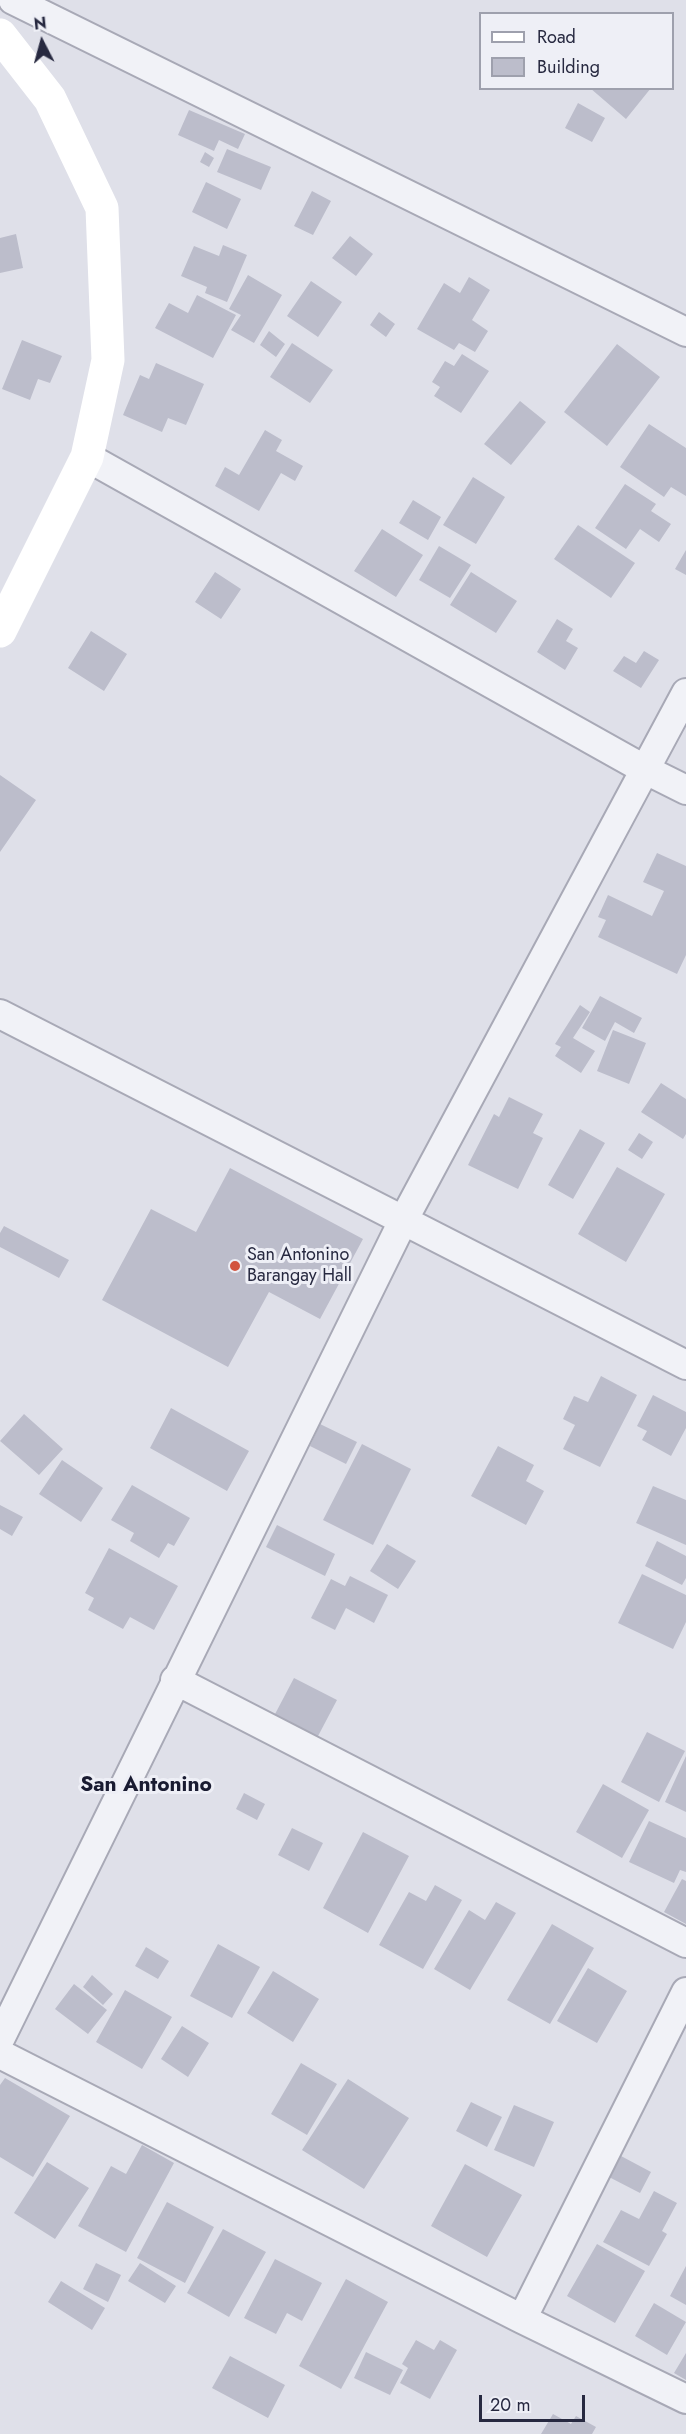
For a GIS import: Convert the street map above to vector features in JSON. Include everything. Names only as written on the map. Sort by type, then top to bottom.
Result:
[{"type":"street","points":[[13,0],[686,332]]},
{"type":"street","points":[[0,35],[50,99],[102,208],[108,360],[87,457],[0,631]]},
{"type":"street","points":[[87,457],[644,769],[686,790]]},
{"type":"street","points":[[0,2038],[404,1219],[686,693]]},
{"type":"street","points":[[0,1014],[686,1365]]},
{"type":"street","points":[[175,1680],[686,1943]]},
{"type":"street","points":[[522,2319],[686,1992]]},
{"type":"street","points":[[0,2054],[522,2319],[686,2399]]},
{"type":"building","points":[[592,90],[649,90],[626,119]]},
{"type":"building","points":[[578,103],[605,118],[592,142],[565,128]]},
{"type":"building","points":[[189,110],[245,134],[238,149],[219,140],[214,151],[178,135]]},
{"type":"building","points":[[227,149],[271,167],[261,190],[217,172]]},
{"type":"building","points":[[205,152],[214,158],[209,167],[200,162]]},
{"type":"building","points":[[206,182],[241,199],[227,229],[192,212]]},
{"type":"building","points":[[312,191],[331,201],[313,235],[294,226]]},
{"type":"building","points":[[16,234],[23,268],[0,273],[0,238]]},
{"type":"building","points":[[350,236],[373,254],[356,276],[332,258]]},
{"type":"building","points":[[223,245],[247,255],[227,302],[205,293],[207,287],[181,276],[194,246],[219,256]]},
{"type":"building","points":[[248,275],[282,295],[254,343],[231,330],[241,315],[229,309]]},
{"type":"building","points":[[469,277],[490,290],[472,320],[488,331],[475,352],[459,343],[454,350],[417,329],[444,283],[460,293]]},
{"type":"building","points":[[311,281],[342,302],[318,337],[287,316]]},
{"type":"building","points":[[197,295],[236,315],[213,358],[155,328],[169,303],[188,313]]},
{"type":"building","points":[[379,312],[395,324],[386,337],[370,325]]},
{"type":"building","points":[[269,331],[285,344],[276,357],[260,345]]},
{"type":"building","points":[[22,340],[62,356],[50,383],[38,379],[30,400],[2,389]]},
{"type":"building","points":[[292,343],[333,370],[310,403],[270,377]]},
{"type":"building","points":[[617,344],[660,377],[607,446],[564,412]]},
{"type":"building","points":[[462,354],[489,371],[461,413],[434,396],[440,387],[432,382],[445,361],[454,366]]},
{"type":"building","points":[[156,363],[204,384],[186,425],[168,418],[162,432],[123,415],[140,375],[149,379]]},
{"type":"building","points":[[520,401],[546,422],[511,465],[484,444]]},
{"type":"building","points":[[649,424],[686,448],[686,496],[671,487],[664,497],[620,467]]},
{"type":"building","points":[[265,430],[282,440],[276,451],[303,466],[295,481],[281,473],[259,511],[215,486],[225,467],[239,475]]},
{"type":"building","points":[[473,477],[505,497],[476,544],[443,525]]},
{"type":"building","points":[[625,484],[656,504],[651,511],[671,524],[659,542],[640,529],[626,549],[595,528]]},
{"type":"building","points":[[413,500],[441,517],[428,540],[399,523]]},
{"type":"building","points":[[578,525],[635,563],[611,598],[554,559]]},
{"type":"building","points":[[382,529],[423,555],[396,597],[354,571]]},
{"type":"building","points":[[439,546],[471,565],[450,598],[419,580]]},
{"type":"building","points":[[686,550],[686,575],[675,569]]},
{"type":"building","points":[[215,572],[241,589],[221,619],[195,602]]},
{"type":"building","points":[[471,572],[517,601],[496,633],[450,605]]},
{"type":"building","points":[[557,619],[573,629],[566,641],[578,648],[565,670],[537,652]]},
{"type":"building","points":[[91,631],[127,654],[104,691],[68,668]]},
{"type":"building","points":[[644,651],[659,660],[641,688],[613,671],[624,656],[636,663]]},
{"type":"building","points":[[0,775],[36,800],[0,852]]},
{"type":"building","points":[[657,853],[686,866],[686,955],[677,974],[598,937],[606,920],[598,917],[608,895],[652,916],[664,891],[643,882]]},
{"type":"building","points":[[600,996],[642,1018],[634,1033],[615,1022],[605,1041],[582,1028]]},
{"type":"building","points":[[580,1005],[590,1012],[573,1038],[595,1051],[581,1073],[555,1056],[561,1047],[555,1044]]},
{"type":"building","points":[[613,1030],[646,1043],[629,1084],[597,1071]]},
{"type":"building","points":[[661,1083],[686,1099],[686,1134],[683,1139],[641,1112]]},
{"type":"building","points":[[509,1097],[543,1114],[533,1133],[543,1138],[518,1189],[468,1165],[494,1114],[499,1117]]},
{"type":"building","points":[[580,1129],[605,1143],[573,1199],[548,1185]]},
{"type":"building","points":[[639,1133],[653,1142],[642,1159],[628,1150]]},
{"type":"building","points":[[617,1167],[665,1194],[626,1262],[578,1234]]},
{"type":"building","name":"San Antonino Barangay Hall","points":[[230,1168],[363,1239],[320,1319],[269,1292],[228,1367],[102,1300],[151,1209],[196,1232]]},
{"type":"building","points":[[4,1226],[69,1260],[59,1278],[0,1247],[0,1233]]},
{"type":"building","points":[[601,1376],[637,1395],[600,1467],[563,1449],[575,1425],[563,1419],[574,1396],[588,1402]]},
{"type":"building","points":[[653,1395],[686,1412],[686,1428],[671,1456],[642,1440],[647,1431],[637,1426]]},
{"type":"building","points":[[171,1408],[249,1451],[227,1491],[150,1448]]},
{"type":"building","points":[[24,1414],[63,1449],[39,1475],[0,1441]]},
{"type":"building","points":[[320,1424],[357,1442],[346,1464],[310,1446]]},
{"type":"building","points":[[362,1444],[411,1469],[373,1545],[323,1520]]},
{"type":"building","points":[[498,1446],[534,1465],[526,1481],[544,1491],[526,1525],[471,1496]]},
{"type":"building","points":[[62,1460],[103,1488],[81,1522],[39,1494]]},
{"type":"building","points":[[132,1485],[190,1518],[174,1546],[168,1543],[159,1558],[130,1541],[134,1533],[111,1520]]},
{"type":"building","points":[[653,1486],[686,1500],[686,1545],[636,1523]]},
{"type":"building","points":[[0,1505],[23,1517],[12,1536],[0,1529]]},
{"type":"building","points":[[277,1525],[335,1554],[325,1576],[266,1547]]},
{"type":"building","points":[[657,1541],[686,1556],[686,1578],[682,1585],[645,1566]]},
{"type":"building","points":[[387,1544],[416,1561],[398,1589],[370,1571]]},
{"type":"building","points":[[109,1548],[178,1586],[154,1630],[130,1617],[123,1629],[88,1610],[94,1598],[85,1593]]},
{"type":"building","points":[[642,1574],[686,1595],[686,1622],[673,1649],[618,1623]]},
{"type":"building","points":[[350,1576],[388,1595],[374,1623],[346,1608],[335,1630],[311,1618],[331,1579],[345,1586]]},
{"type":"building","points":[[294,1678],[337,1700],[317,1738],[274,1716]]},
{"type":"building","points":[[647,1732],[685,1751],[659,1802],[621,1782]]},
{"type":"building","points":[[686,1756],[686,1812],[665,1802]]},
{"type":"building","points":[[603,1784],[649,1810],[622,1858],[576,1832]]},
{"type":"building","points":[[244,1793],[265,1804],[257,1820],[236,1809]]},
{"type":"building","points":[[649,1821],[686,1838],[686,1872],[680,1870],[674,1883],[629,1862]]},
{"type":"building","points":[[292,1828],[323,1843],[309,1871],[278,1855]]},
{"type":"building","points":[[363,1832],[409,1856],[368,1933],[323,1908]]},
{"type":"building","points":[[682,1879],[686,1881],[686,1924],[664,1912]]},
{"type":"building","points":[[435,1885],[462,1900],[423,1969],[379,1945],[409,1892],[426,1901]]},
{"type":"building","points":[[496,1902],[516,1913],[470,1990],[434,1969],[469,1910],[485,1920]]},
{"type":"building","points":[[552,1924],[594,1948],[550,2024],[507,2000]]},
{"type":"building","points":[[218,1944],[260,1967],[232,2018],[190,1996]]},
{"type":"building","points":[[146,1947],[169,1961],[158,1979],[135,1966]]},
{"type":"building","points":[[588,1968],[627,1991],[597,2043],[557,2021]]},
{"type":"building","points":[[273,1971],[319,1999],[293,2042],[247,2013]]},
{"type":"building","points":[[92,1975],[113,1994],[103,2005],[83,1987]]},
{"type":"building","points":[[74,1984],[107,2010],[88,2034],[55,2009]]},
{"type":"building","points":[[125,1990],[172,2017],[142,2069],[96,2042]]},
{"type":"building","points":[[182,2026],[209,2043],[188,2077],[161,2059]]},
{"type":"building","points":[[301,2063],[337,2084],[307,2135],[271,2114]]},
{"type":"building","points":[[5,2078],[70,2116],[33,2177],[0,2157],[0,2085]]},
{"type":"building","points":[[348,2079],[409,2118],[364,2189],[302,2150]]},
{"type":"building","points":[[471,2102],[502,2117],[487,2147],[456,2131]]},
{"type":"building","points":[[514,2105],[554,2122],[534,2167],[494,2150]]},
{"type":"building","points":[[142,2145],[174,2163],[126,2252],[78,2226],[111,2166],[126,2174]]},
{"type":"building","points":[[621,2156],[651,2172],[640,2193],[609,2177]]},
{"type":"building","points":[[47,2162],[89,2188],[55,2239],[14,2213]]},
{"type":"building","points":[[465,2164],[522,2195],[487,2257],[431,2226]]},
{"type":"building","points":[[654,2191],[677,2203],[662,2231],[667,2234],[649,2266],[603,2242],[621,2210],[639,2219]]},
{"type":"building","points":[[167,2202],[214,2227],[185,2283],[137,2258]]},
{"type":"building","points":[[223,2229],[266,2252],[229,2317],[187,2293]]},
{"type":"building","points":[[597,2244],[645,2271],[615,2323],[567,2296]]},
{"type":"building","points":[[275,2259],[322,2283],[302,2321],[287,2313],[276,2334],[244,2318]]},
{"type":"building","points":[[96,2263],[121,2275],[108,2302],[83,2289]]},
{"type":"building","points":[[140,2263],[176,2286],[165,2303],[128,2281]]},
{"type":"building","points":[[686,2266],[686,2305],[670,2296]]},
{"type":"building","points":[[346,2279],[388,2302],[341,2389],[299,2366]]},
{"type":"building","points":[[61,2281],[105,2308],[92,2330],[48,2302]]},
{"type":"building","points":[[654,2303],[686,2322],[667,2355],[635,2336]]},
{"type":"building","points":[[416,2340],[434,2350],[440,2340],[457,2350],[430,2399],[400,2383],[408,2368],[402,2364]]},
{"type":"building","points":[[366,2352],[403,2370],[390,2395],[354,2378]]},
{"type":"building","points":[[686,2353],[686,2380],[674,2373]]},
{"type":"building","points":[[230,2356],[285,2385],[268,2418],[212,2388]]},
{"type":"building","points":[[553,2414],[571,2424],[576,2416],[596,2427],[592,2434],[541,2434]]},
{"type":"place","name":"San Antonino Barangay Hall","points":[[235,1266]]},
{"type":"district","name":"San Antonino","points":[[146,1786]]}]
